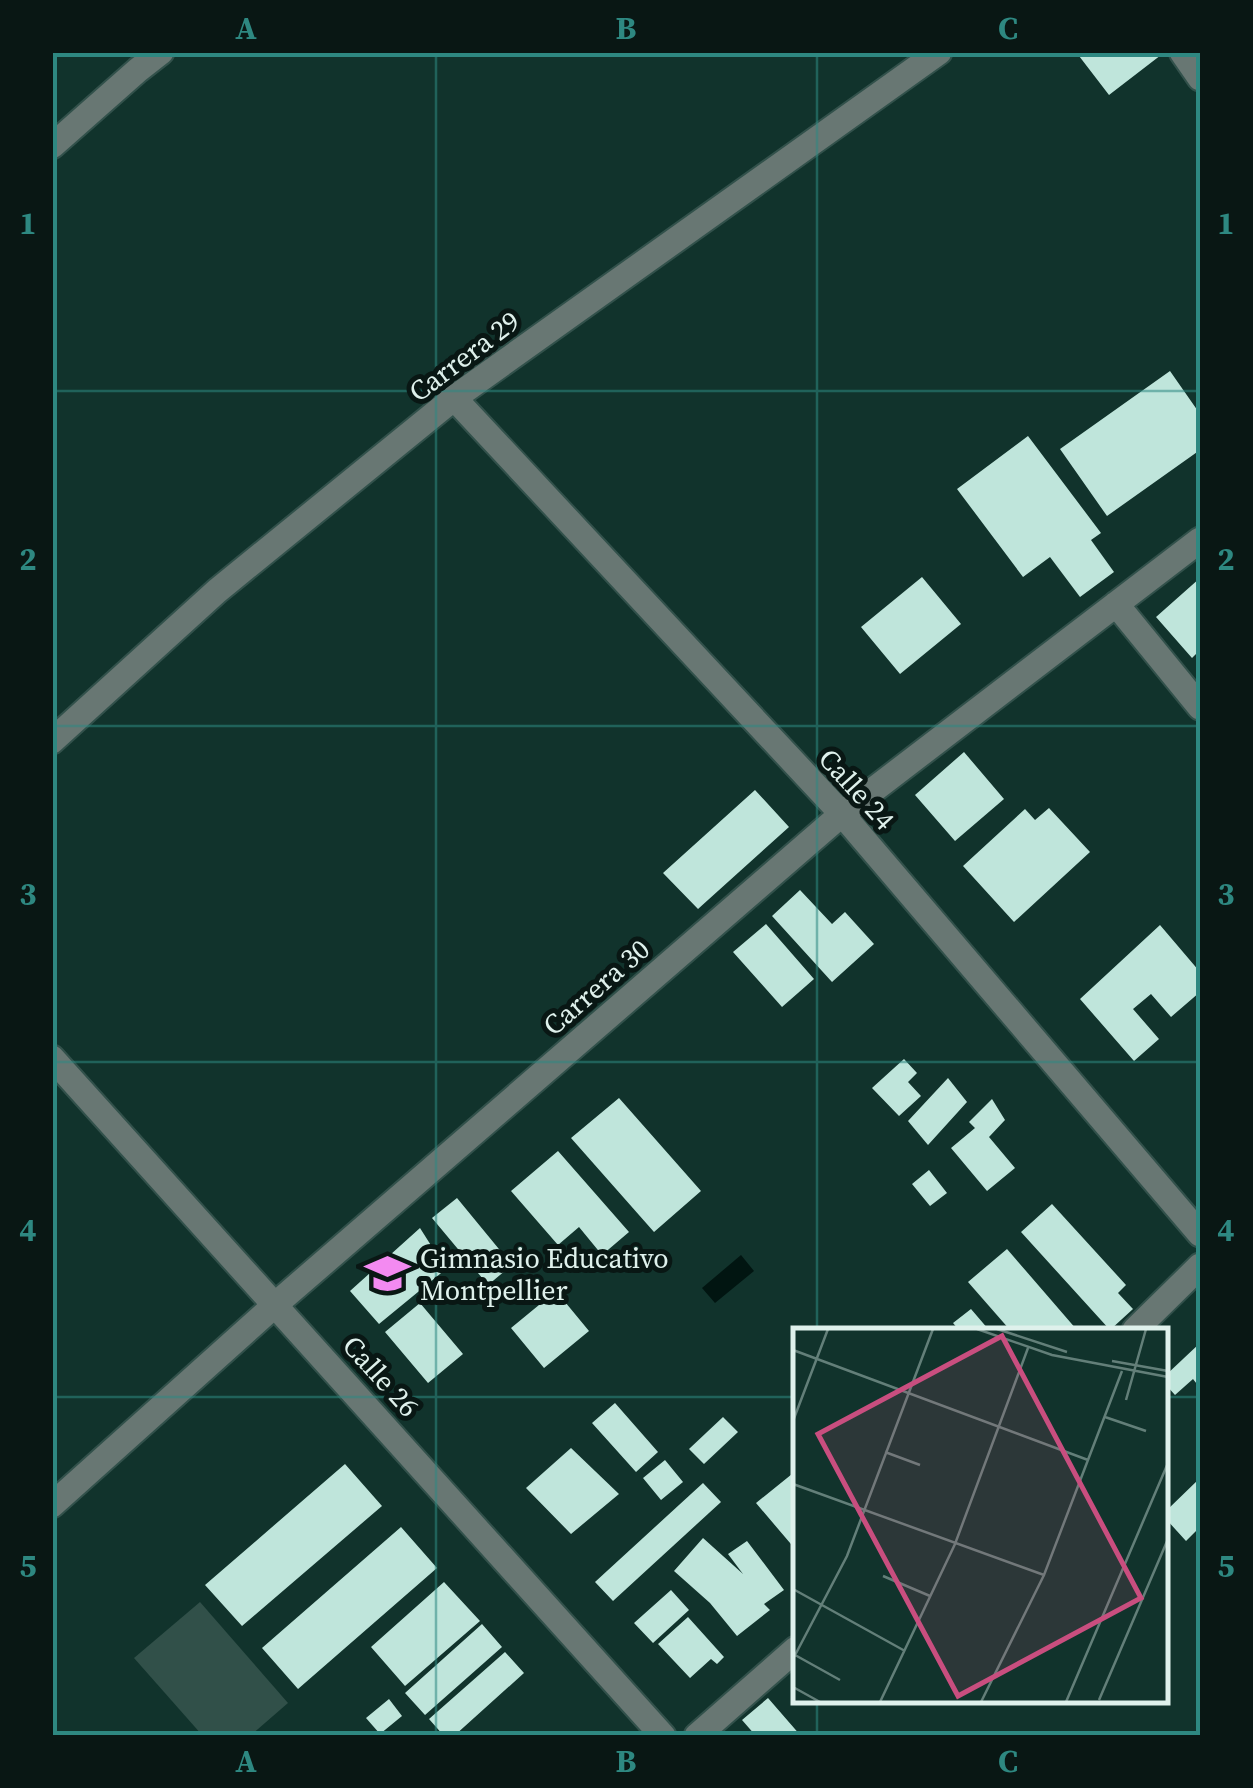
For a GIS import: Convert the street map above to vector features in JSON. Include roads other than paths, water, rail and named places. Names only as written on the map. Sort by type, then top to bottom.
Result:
[{"type":"street","points":[[52,146],[161,52]]},
{"type":"street","name":"Carrera 29","points":[[52,741],[216,592],[454,398],[939,52]]},
{"type":"street","points":[[1182,52],[1200,78]]},
{"type":"street","name":"Calle 24","points":[[454,398],[842,814],[1200,1234]]},
{"type":"street","name":"Carrera 30","points":[[52,1505],[276,1304],[842,814],[1200,540]]},
{"type":"street","points":[[1116,604],[1200,707]]},
{"type":"street","name":"Calle 26","points":[[52,1058],[663,1736]]},
{"type":"street","points":[[1137,1328],[1200,1266]]},
{"type":"street","points":[[697,1736],[793,1652]]},
{"type":"place","name":"Gimnasio Educativo Montpellier","points":[[387,1274]]}]
